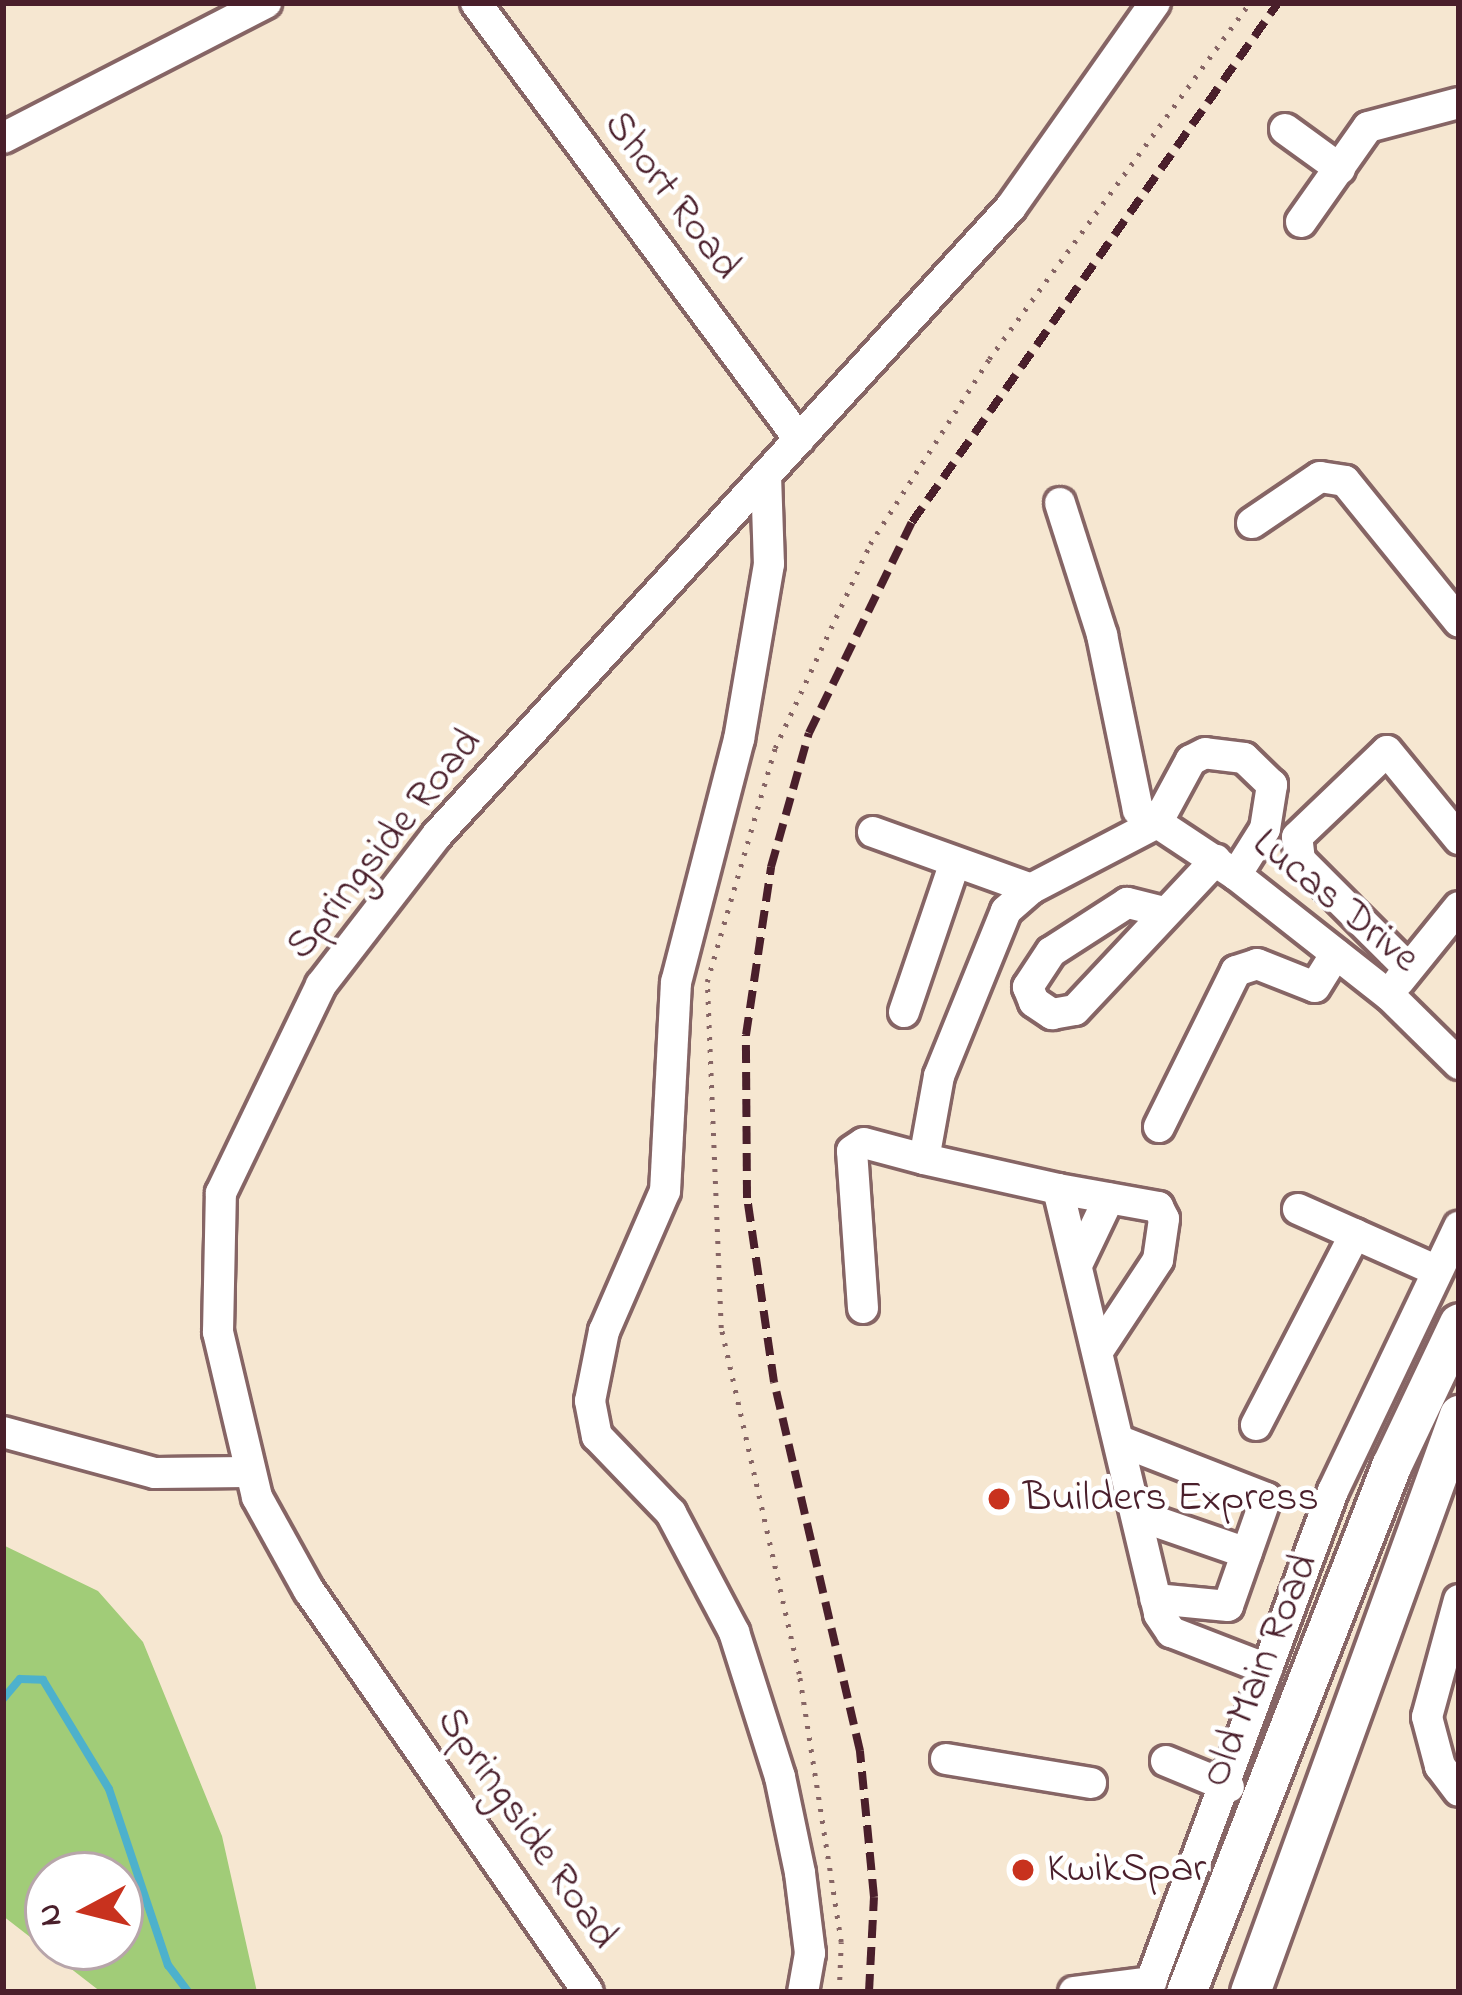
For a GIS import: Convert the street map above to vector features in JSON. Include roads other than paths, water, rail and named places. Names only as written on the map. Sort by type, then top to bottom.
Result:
[{"type":"main road","name":"Old Main Road","points":[[1162,1989],[1391,1466],[1459,1323]]},
{"type":"main road","points":[[1250,1992],[1445,1481],[1459,1414]]},
{"type":"street","points":[[3,138],[266,3]]},
{"type":"street","name":"Short Road","points":[[476,3],[799,439]]},
{"type":"street","name":"Springside Road","points":[[588,1992],[309,1592],[247,1472],[218,1332],[221,1193],[321,985],[437,836],[1011,207],[1155,3]]},
{"type":"street","points":[[1301,222],[1375,123],[1459,104]]},
{"type":"street","points":[[1285,129],[1340,169]]},
{"type":"street","points":[[766,475],[769,564],[739,740],[676,982],[665,1191],[604,1330],[590,1401],[596,1436],[671,1514],[734,1632],[780,1777],[800,1874],[810,1953],[803,1992]]},
{"type":"street","points":[[1252,523],[1320,477],[1346,481],[1459,622]]},
{"type":"street","points":[[1060,503],[1102,635],[1128,789],[1153,821]]},
{"type":"street","points":[[924,1159],[939,1076],[1006,911],[1030,889],[1153,821],[1193,758],[1218,751],[1244,758],[1274,794],[1265,829],[1226,867],[1164,912]]},
{"type":"street","points":[[1408,968],[1300,860],[1297,837],[1387,751],[1459,839]]},
{"type":"street","name":"Lucas Drive","points":[[1153,821],[1226,867],[1390,996],[1459,1064]]},
{"type":"street","points":[[872,832],[1030,889]]},
{"type":"street","points":[[904,1012],[955,862]]},
{"type":"street","points":[[1390,996],[1459,908]]},
{"type":"street","points":[[1159,1127],[1236,971],[1257,964],[1316,987],[1336,954]]},
{"type":"street","points":[[862,1308],[852,1151],[864,1143],[1158,1208],[1164,1234],[1158,1260],[1098,1351]]},
{"type":"street","points":[[1058,1189],[1156,1599],[1171,1632],[1267,1669]]},
{"type":"street","points":[[1077,1265],[1109,1198]]},
{"type":"street","points":[[1298,1208],[1437,1271]]},
{"type":"street","points":[[1074,1992],[1162,1989],[1267,1669],[1350,1454],[1459,1227]]},
{"type":"street","points":[[1256,1425],[1355,1234]]},
{"type":"street","points":[[3,1432],[154,1473],[247,1472]]},
{"type":"street","points":[[1120,1442],[1263,1492],[1228,1606],[1156,1599]]},
{"type":"street","points":[[1350,1454],[1445,1481]]},
{"type":"street","points":[[1137,1515],[1247,1553]]},
{"type":"street","points":[[1459,1600],[1427,1718],[1440,1766],[1459,1791]]},
{"type":"street","points":[[946,1759],[1091,1783]]},
{"type":"street","points":[[1166,1761],[1229,1787]]},
{"type":"waterway","points":[[3,1699],[20,1679],[43,1680],[109,1789],[168,1965],[188,1992]]},
{"type":"railway","points":[[869,1992],[874,1897],[860,1751],[774,1382],[747,1198],[746,1035],[771,867],[809,733],[912,522],[1278,3]]},
{"type":"place","name":"Builders Express","points":[[999,1499]]},
{"type":"place","name":"KwikSpar","points":[[1023,1870]]}]
